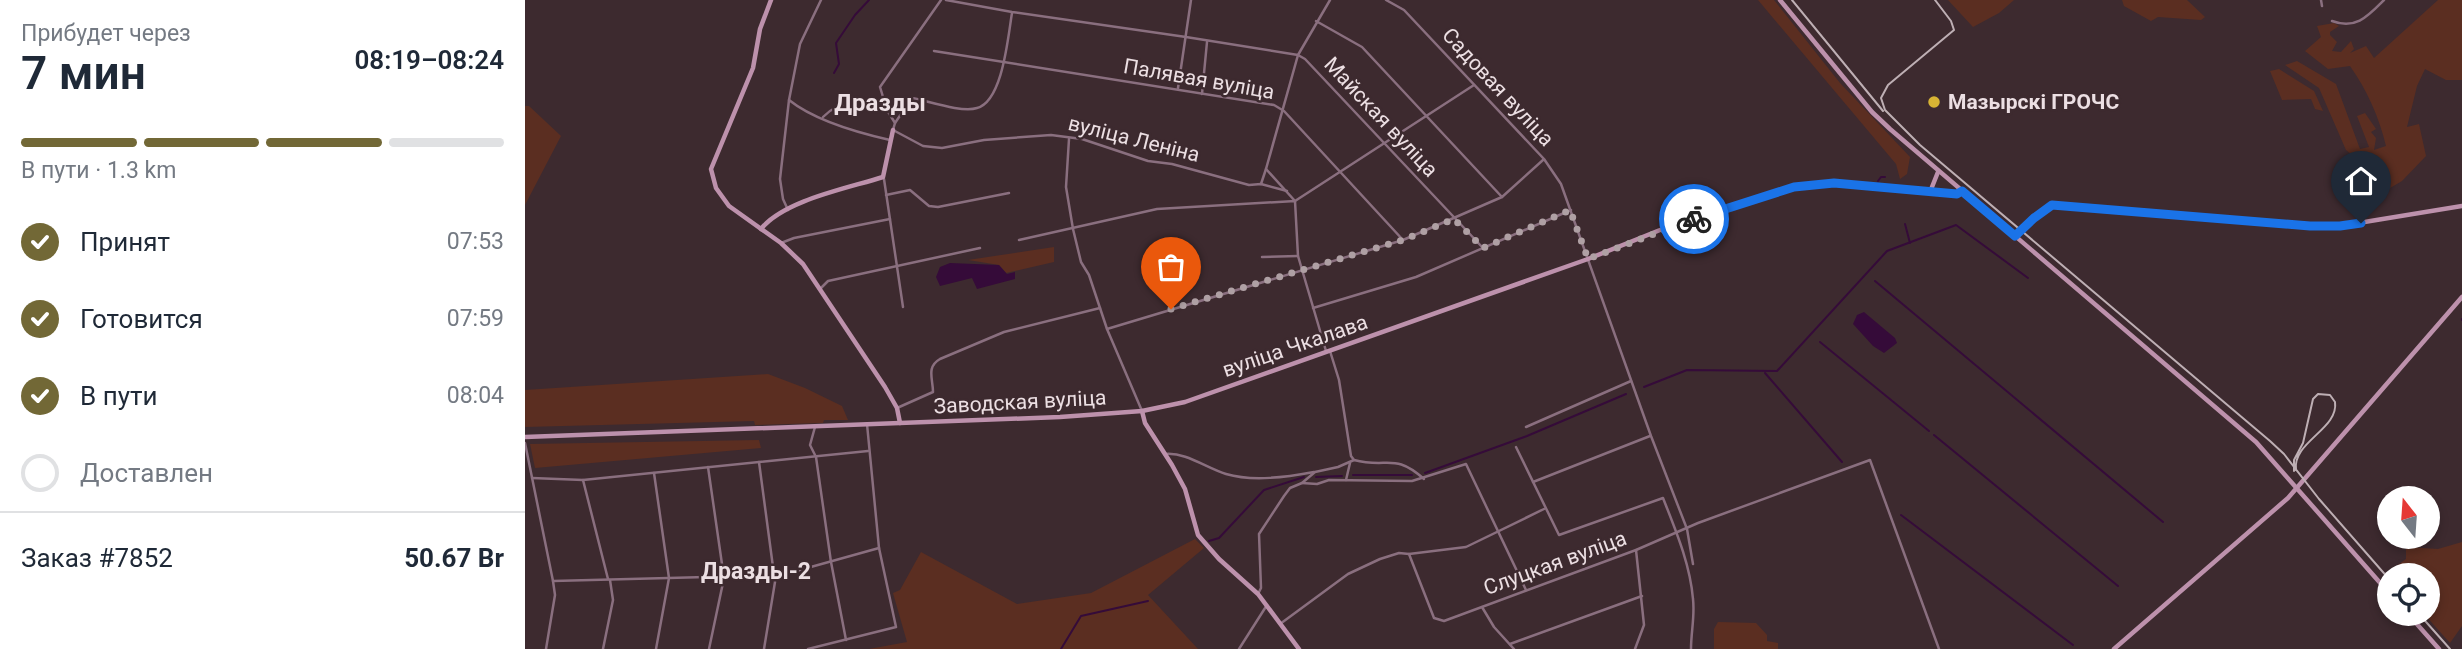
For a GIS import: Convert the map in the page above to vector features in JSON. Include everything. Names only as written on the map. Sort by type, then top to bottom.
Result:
[{"type":"main road","points":[[771,0],[760,29],[753,68],[711,169],[716,188],[729,206],[781,243],[803,264],[897,408],[900,423]]},
{"type":"main road","points":[[1780,0],[1872,112],[1938,172],[2256,442],[2377,580]]},
{"type":"main road","points":[[761,229],[767,222],[810,200],[883,177],[893,130]]},
{"type":"main road","points":[[1930,192],[1938,172]]},
{"type":"main road","name":"вуліца Чкалава","points":[[1142,411],[1185,402],[1588,259],[1682,222],[1794,187],[1834,183],[1957,194],[1962,191]]},
{"type":"main road","points":[[2015,236],[2052,205],[2329,226],[2462,206]]},
{"type":"main road","points":[[2114,649],[2296,489],[2462,297]]},
{"type":"main road","points":[[1142,411],[1145,423],[1185,489],[1198,535],[1209,549],[1258,594],[1299,649]]},
{"type":"main road","name":"Заводская вуліца","points":[[525,438],[1060,417],[1142,411]]},
{"type":"main road","points":[[2419,626],[2439,649]]},
{"type":"street","points":[[788,210],[780,179],[789,100],[800,44],[821,0]]},
{"type":"street","points":[[895,123],[887,110],[880,87],[941,0]]},
{"type":"street","name":"Майская вуліца","points":[[946,0],[1298,55],[1305,59],[1483,248]]},
{"type":"street","points":[[1178,88],[1191,0]]},
{"type":"street","points":[[1261,184],[1298,55],[1330,0]]},
{"type":"street","name":"Садовая вуліца","points":[[1386,0],[1404,10],[1544,159],[1561,184],[1650,436],[1687,529],[1693,564]]},
{"type":"street","points":[[2321,0],[2322,6]]},
{"type":"street","points":[[2332,21],[2344,26],[2366,18],[2384,0]]},
{"type":"street","points":[[893,130],[912,97],[966,109],[978,108],[990,100],[1004,62],[1012,12]]},
{"type":"street","points":[[1316,21],[1362,47],[1502,197]]},
{"type":"street","points":[[1202,94],[1207,42]]},
{"type":"street","name":"Палявая вуліца","points":[[934,51],[1274,105],[1283,111],[1403,240]]},
{"type":"street","points":[[1019,240],[1157,209],[1295,201],[1474,85]]},
{"type":"street","points":[[789,100],[801,110],[867,135],[890,140]]},
{"type":"street","points":[[823,117],[830,109],[845,103],[870,104],[887,110]]},
{"type":"street","name":"вуліца Леніна","points":[[893,130],[923,146],[942,148],[984,140],[1051,135],[1082,139],[1148,161],[1172,164],[1249,185],[1261,184],[1287,191]]},
{"type":"street","points":[[1069,139],[1066,187],[1081,262],[1089,275],[1107,328],[1142,411]]},
{"type":"street","points":[[1107,328],[1403,240],[1502,197],[1544,159]]},
{"type":"street","points":[[1266,169],[1295,201],[1298,256],[1339,380],[1352,461],[1346,480]]},
{"type":"street","points":[[883,177],[903,307]]},
{"type":"street","points":[[886,195],[910,190],[929,206],[937,207],[1009,193]]},
{"type":"street","points":[[1313,308],[1416,277],[1570,210]]},
{"type":"street","points":[[781,243],[890,219]]},
{"type":"street","points":[[820,289],[828,281],[980,248]]},
{"type":"street","points":[[1262,257],[1298,256]]},
{"type":"street","points":[[897,408],[933,392],[930,371],[940,359],[1004,332],[1100,308]]},
{"type":"street","points":[[1526,427],[1631,381]]},
{"type":"street","points":[[808,649],[896,627],[879,548],[867,424]]},
{"type":"street","points":[[815,426],[810,444],[816,457],[831,562],[846,639]]},
{"type":"street","points":[[1532,482],[1650,436]]},
{"type":"street","points":[[525,443],[555,594],[546,649]]},
{"type":"street","points":[[1516,447],[1559,535],[1663,498],[1685,558],[1694,600],[1692,649]]},
{"type":"street","points":[[532,478],[583,480],[868,451]]},
{"type":"street","points":[[1165,454],[1177,453],[1229,475],[1254,478],[1295,476],[1352,461],[1369,464],[1402,462],[1424,479]]},
{"type":"street","name":"Слуцкая вуліца","points":[[1409,554],[1434,618],[1444,621],[1525,588],[1636,550],[1698,523],[1870,460],[1939,649]]},
{"type":"street","points":[[759,462],[774,576],[764,649]]},
{"type":"street","points":[[1302,483],[1346,480],[1412,481],[1466,464],[1525,588]]},
{"type":"street","points":[[708,467],[724,578],[709,649]]},
{"type":"street","points":[[1258,594],[1261,588],[1259,534],[1290,488],[1302,483],[1315,472]]},
{"type":"street","points":[[654,473],[669,579],[656,649]]},
{"type":"street","points":[[583,480],[613,600],[603,649]]},
{"type":"street","points":[[1280,624],[1348,573],[1380,559],[1399,553],[1466,547],[1545,509]]},
{"type":"street","points":[[553,581],[774,576],[879,548]]},
{"type":"street","points":[[1635,649],[1644,625],[1636,550]]},
{"type":"street","points":[[1510,644],[1642,596]]},
{"type":"street","points":[[1239,649],[1267,605]]},
{"type":"street","points":[[1481,606],[1494,628],[1514,649]]},
{"type":"shaded area","points":[[1758,0],[1774,0],[1840,83],[1910,157],[1907,174],[1900,179],[1896,164]]},
{"type":"shaded area","points":[[1948,0],[2014,0],[1999,13],[1973,27]]},
{"type":"shaded area","points":[[2122,0],[2187,0],[2205,17],[2201,20],[2158,17],[2151,21],[2124,6]]},
{"type":"shaded area","points":[[2438,0],[2462,0],[2462,80],[2446,80],[2425,69],[2417,86],[2407,127],[2419,124],[2426,156],[2402,181],[2385,191],[2379,177],[2346,150],[2319,88],[2285,65],[2297,61],[2336,84],[2360,149],[2369,147],[2357,116],[2365,113],[2376,129],[2371,132],[2376,138],[2374,150],[2386,146],[2372,104],[2350,66],[2328,69],[2305,51],[2321,37],[2317,26],[2334,23],[2339,26],[2330,32],[2337,42],[2332,51],[2341,52],[2351,41],[2354,49],[2350,53],[2366,46],[2374,58]]},
{"type":"shaded area","points":[[2279,69],[2314,91],[2323,111],[2315,109],[2311,99],[2282,100],[2270,71]]},
{"type":"shaded area","points":[[525,106],[529,106],[561,136],[525,205]]},
{"type":"shaded area","points":[[1054,247],[1054,262],[1006,273],[999,265],[968,260]]},
{"type":"shaded area","points":[[950,263],[999,265],[1007,274],[1015,272],[1015,279],[977,289],[972,278],[940,286],[936,277],[940,267]]},
{"type":"shaded area","points":[[1864,312],[1895,338],[1897,343],[1884,353],[1873,346],[1853,324],[1857,315]]},
{"type":"shaded area","points":[[768,374],[842,406],[848,420],[755,425],[754,421],[525,427],[525,390]]},
{"type":"shaded area","points":[[759,440],[761,448],[535,468],[530,444]]},
{"type":"shaded area","points":[[1195,539],[1204,548],[1148,595],[1198,649],[869,649],[907,642],[893,593],[900,590],[921,552],[1017,604],[1091,593]]},
{"type":"shaded area","points":[[2462,542],[2462,626],[2450,643],[2435,626],[2440,626],[2440,563],[2401,563],[2406,559],[2406,550],[2440,548]]},
{"type":"shaded area","points":[[1718,622],[1756,623],[1767,635],[1767,641],[1778,643],[1778,649],[1714,649],[1714,629]]},
{"type":"waterway","points":[[834,73],[839,64],[836,43],[869,0]]},
{"type":"waterway","points":[[1878,181],[1885,177]]},
{"type":"waterway","points":[[1905,224],[1910,243]]},
{"type":"waterway","points":[[1644,387],[1687,370],[1777,371],[1887,251],[1956,225],[2028,278]]},
{"type":"waterway","points":[[1875,281],[2163,522]]},
{"type":"waterway","points":[[1820,342],[1929,431]]},
{"type":"waterway","points":[[1765,373],[1842,462]]},
{"type":"waterway","points":[[1425,473],[1527,436],[1626,394]]},
{"type":"waterway","points":[[1934,435],[2118,586]]},
{"type":"waterway","points":[[1353,475],[1412,475]]},
{"type":"waterway","points":[[1316,477],[1342,476]]},
{"type":"waterway","points":[[1209,541],[1219,538],[1264,490],[1304,477]]},
{"type":"waterway","points":[[1901,515],[2073,645]]},
{"type":"waterway","points":[[1061,649],[1081,616],[1148,601]]},
{"type":"tram line","points":[[1792,0],[1883,111]]},
{"type":"tram line","points":[[1935,0],[1951,21],[1954,30],[1888,85],[1881,98],[1885,110],[1920,145],[2270,441],[2284,454],[2377,565]]},
{"type":"tram line","points":[[2294,471],[2294,460],[2303,443],[2313,399],[2318,394],[2330,395],[2335,402],[2334,412],[2330,420],[2301,451],[2296,470]]},
{"type":"tram line","points":[[2430,626],[2450,649]]},
{"type":"way so far","points":[[1171,309],[1403,240],[1454,219],[1483,248],[1570,210],[1588,259],[1694,219]]},
{"type":"place","name":"Мазырскі ГРОЧС","points":[[1934,102]]},
{"type":"district","name":"Дразды","points":[[880,103]]},
{"type":"district","name":"Дразды-2","points":[[756,571]]},
{"type":"route","points":[[1694,219],[1794,187],[1834,183],[1957,194],[1962,191],[2015,236],[2042,210],[2052,205],[2310,226],[2361,223]]}]
